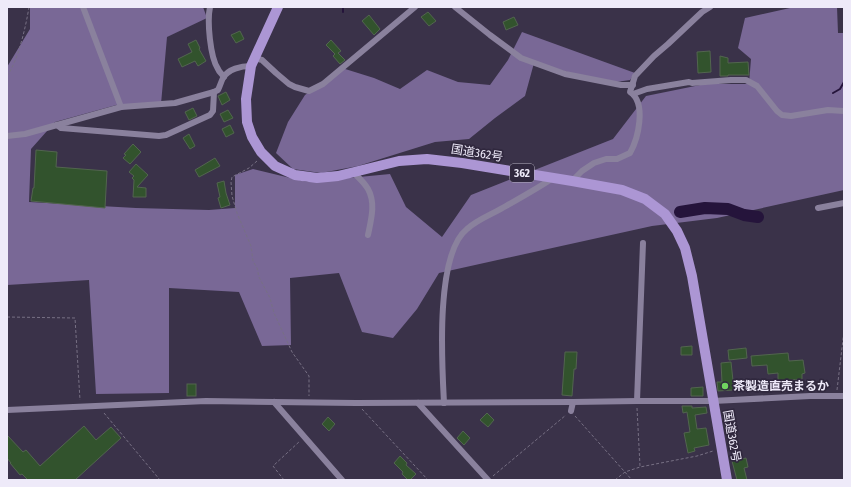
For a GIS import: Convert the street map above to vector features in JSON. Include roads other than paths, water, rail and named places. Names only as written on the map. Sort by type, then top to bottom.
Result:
[{"type":"highway","name":"国道362号","points":[[278,7],[253,62],[246,99],[247,122],[252,137],[261,152],[275,166],[295,175],[317,178],[338,176],[399,161],[427,159],[462,163],[622,190],[645,199],[665,214],[677,230],[685,248],[692,276],[727,480]]},
{"type":"street","points":[[83,7],[121,107]]},
{"type":"street","points":[[210,7],[209,27],[213,57],[217,69],[224,77]]},
{"type":"street","points":[[7,136],[25,134],[121,107],[175,102],[214,92],[218,90],[224,77],[230,71],[262,60],[289,84],[309,91],[323,84],[415,7]]},
{"type":"street","points":[[572,181],[582,171],[594,163],[606,159],[617,159],[630,153],[636,141],[639,122],[639,107],[636,98],[630,92],[635,76],[654,56],[702,12],[710,7]]},
{"type":"street","points":[[457,8],[490,36],[521,58],[565,74],[620,85],[632,85]]},
{"type":"street","points":[[633,94],[647,89],[689,82],[746,80],[757,86],[782,115],[791,116],[828,110],[844,111]]},
{"type":"street","points":[[57,125],[61,128],[159,136],[166,135],[210,115],[213,111],[214,92]]},
{"type":"street","points":[[353,172],[368,189],[372,200],[368,235]]},
{"type":"street","points":[[444,403],[442,331],[445,291],[448,266],[457,241],[462,233],[477,222],[553,178]]},
{"type":"street","points":[[818,208],[844,203]]},
{"type":"street","points":[[637,401],[643,243]]},
{"type":"street","points":[[7,410],[206,401],[444,403],[713,401],[810,396],[844,396]]},
{"type":"street","points":[[274,402],[342,480]]},
{"type":"street","points":[[571,411],[573,402]]},
{"type":"street","points":[[418,403],[488,480]]},
{"type":"waterway","points":[[343,7],[343,12]]},
{"type":"waterway","points":[[833,93],[840,89],[844,82]]},
{"type":"waterway","points":[[680,212],[705,208],[728,209],[744,215],[758,217]]},
{"type":"place","name":"茶製造直売まるか","points":[[725,386]]}]
